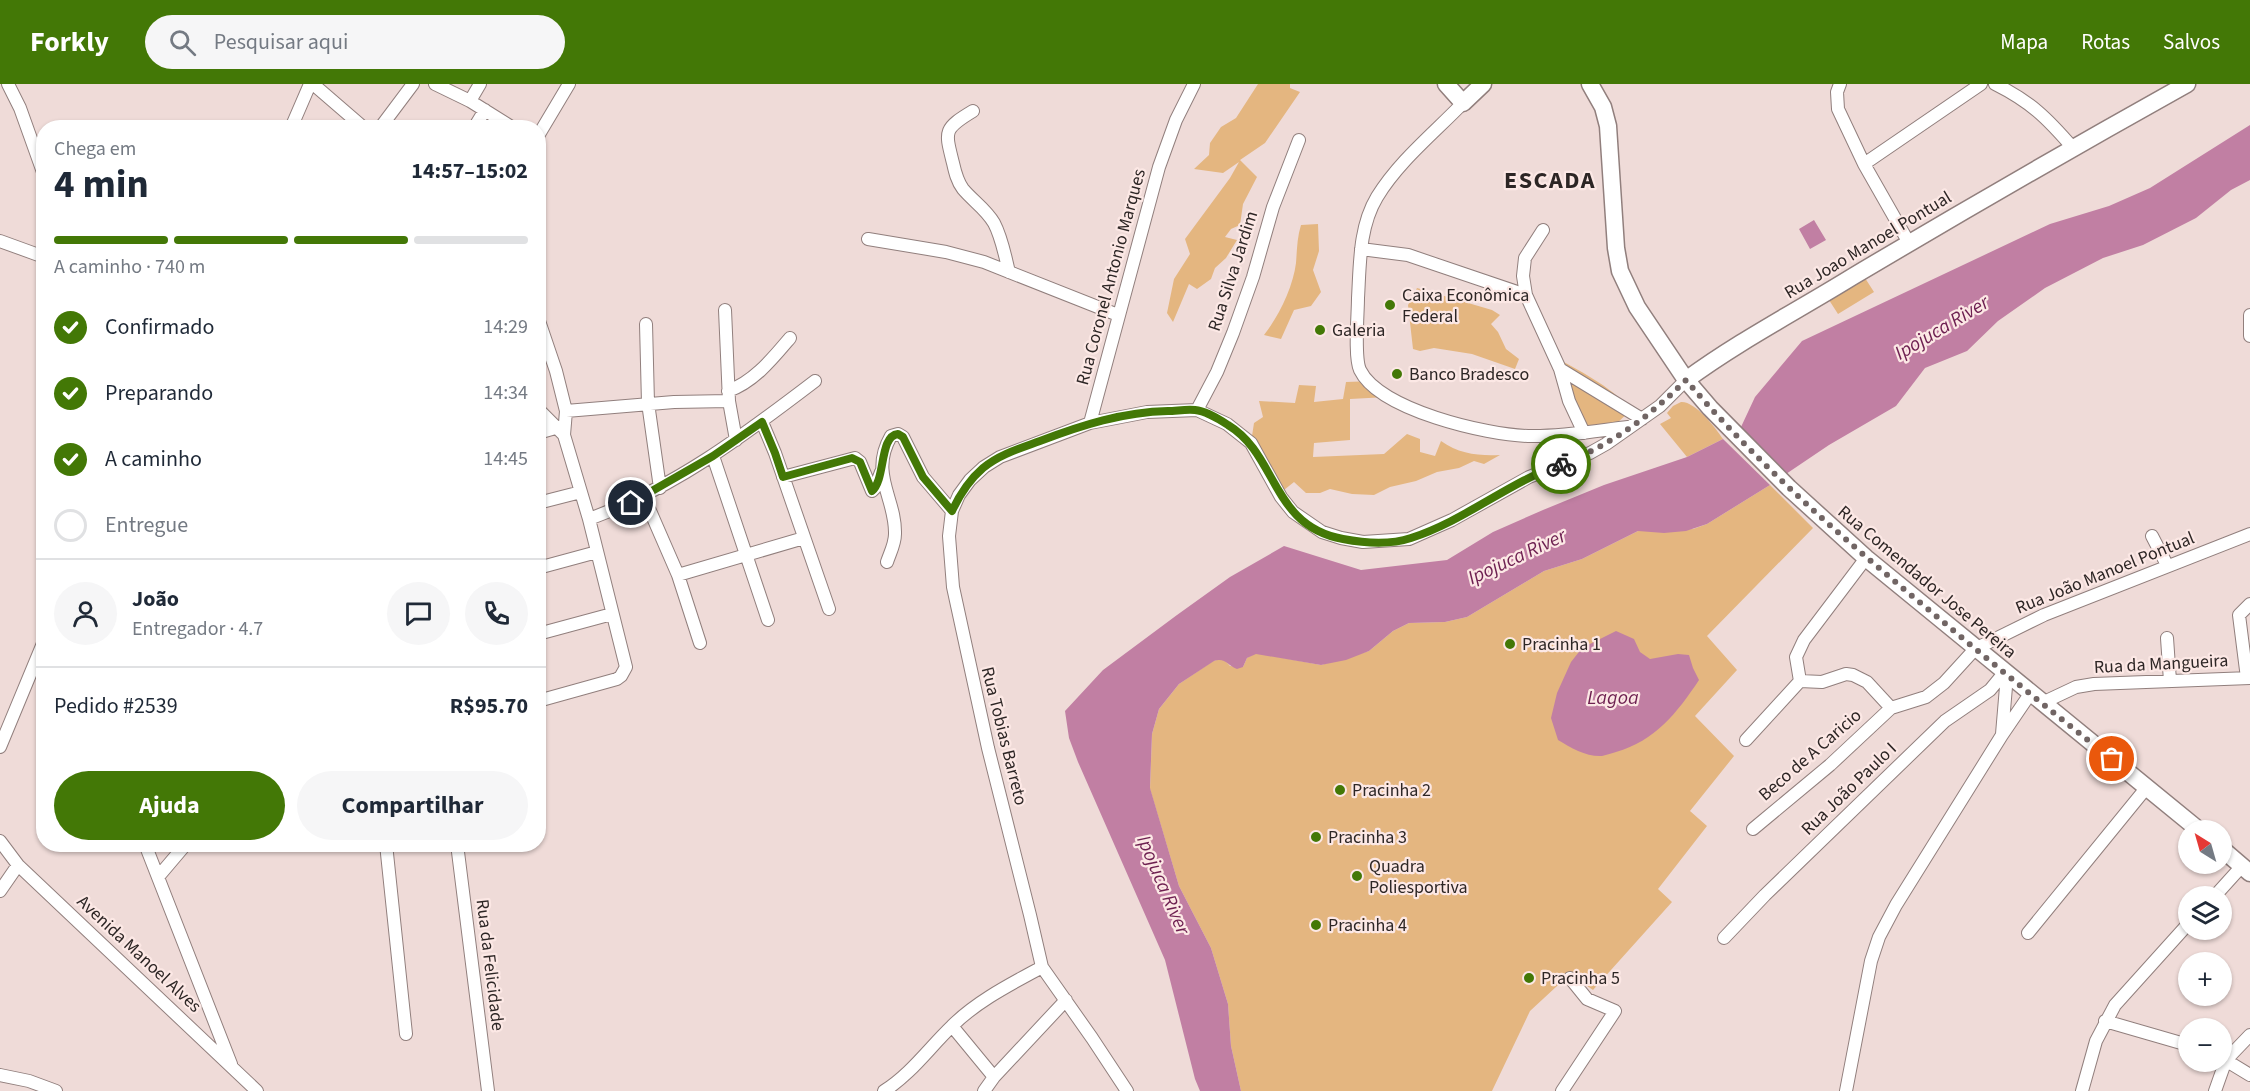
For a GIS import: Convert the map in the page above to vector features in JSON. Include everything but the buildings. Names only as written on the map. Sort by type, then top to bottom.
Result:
[{"type":"street","points":[[8,84],[20,108],[36,153]]},
{"type":"street","points":[[295,120],[311,84],[354,120]]},
{"type":"street","points":[[386,120],[413,84]]},
{"type":"street","points":[[435,84],[470,101],[501,120]]},
{"type":"street","points":[[470,101],[480,84]]},
{"type":"street","points":[[546,123],[569,84]]},
{"type":"street","name":"Rua Coronel Antonio Marques","points":[[1090,423],[1167,142],[1194,84]]},
{"type":"street","points":[[1446,84],[1463,104]]},
{"type":"street","points":[[1483,84],[1402,165],[1377,197],[1363,233],[1361,249],[1358,321],[1358,359],[1361,371],[1368,382],[1385,396],[1412,410],[1507,434],[1527,436],[1584,433],[1638,423]]},
{"type":"street","name":"Rua Comendador Jose Pereira","points":[[1590,84],[1603,107],[1608,126],[1616,248],[1620,271],[1637,307],[1686,380],[1789,488],[1866,558],[2187,820]]},
{"type":"street","points":[[1840,84],[1836,92],[1838,109],[1864,164],[1909,243]]},
{"type":"street","points":[[1864,164],[1981,84]]},
{"type":"street","points":[[1995,84],[2028,102],[2054,125],[2073,148]]},
{"type":"street","name":"Rua Joao Manoel Pontual","points":[[1686,380],[1718,357],[1909,243],[2187,84]]},
{"type":"street","points":[[479,120],[485,110]]},
{"type":"street","points":[[973,111],[954,122],[947,136],[948,144],[957,179],[994,224],[1010,272]]},
{"type":"street","name":"Rua Silva Jardim","points":[[1197,410],[1217,372],[1233,333],[1253,277],[1273,207],[1299,140]]},
{"type":"street","points":[[1543,230],[1525,258],[1523,276],[1526,295],[1560,369],[1569,401],[1584,433]]},
{"type":"street","points":[[868,239],[957,254],[1010,272],[1118,315]]},
{"type":"street","points":[[0,241],[36,253]]},
{"type":"street","points":[[1361,249],[1408,255],[1526,295]]},
{"type":"street","points":[[725,310],[728,396],[736,440]]},
{"type":"street","points":[[2250,315],[2250,336]]},
{"type":"street","points":[[646,324],[648,404],[660,488]]},
{"type":"street","points":[[566,411],[728,396],[772,359],[790,338]]},
{"type":"street","points":[[546,340],[566,411],[562,431],[589,519],[626,667],[621,676],[616,679],[546,699]]},
{"type":"street","points":[[1560,369],[1638,423]]},
{"type":"street","points":[[783,477],[852,458],[860,462],[872,491],[881,472],[891,436],[895,433],[900,435],[923,477],[952,511],[959,495],[970,480],[1000,457],[1090,423],[1147,412],[1197,410],[1227,424],[1251,443],[1281,497],[1293,512],[1322,532],[1364,542],[1409,539],[1452,520],[1529,477],[1590,453],[1638,423],[1686,380]]},
{"type":"street","points":[[589,519],[644,497],[713,456],[815,381]]},
{"type":"street","points":[[546,416],[562,431]]},
{"type":"street","points":[[762,422],[829,609]]},
{"type":"street","points":[[546,432],[562,431]]},
{"type":"street","points":[[713,456],[768,620]]},
{"type":"street","points":[[881,472],[895,533],[887,562]]},
{"type":"street","points":[[546,501],[581,492]]},
{"type":"street","points":[[644,497],[678,575],[699,643]]},
{"type":"street","name":"Rua Tobias Barreto","points":[[952,511],[949,536],[950,560],[964,648],[1042,967]]},
{"type":"street","name":"Rua João Manoel Pontual","points":[[1975,649],[2044,615],[2250,534]]},
{"type":"street","points":[[2152,536],[2167,565]]},
{"type":"street","points":[[678,575],[804,538]]},
{"type":"street","points":[[546,566],[597,552]]},
{"type":"street","points":[[1800,681],[1796,657],[1804,640],[1866,558]]},
{"type":"street","points":[[2248,678],[2239,615],[2250,604]]},
{"type":"street","points":[[546,632],[612,614]]},
{"type":"street","points":[[2167,638],[2170,681]]},
{"type":"street","points":[[1800,681],[1822,682],[1846,674],[1854,675],[1867,682],[1890,708],[1926,697],[1944,683],[1975,649]]},
{"type":"street","points":[[0,747],[36,660]]},
{"type":"street","points":[[2002,735],[2006,674]]},
{"type":"street","name":"Rua João Paulo I","points":[[1724,938],[1765,894],[1945,721],[1990,690],[2006,674]]},
{"type":"street","name":"Rua da Mangueira","points":[[2036,699],[2094,684],[2248,678]]},
{"type":"street","points":[[1746,740],[1800,681]]},
{"type":"street","points":[[1846,1091],[1871,961],[1879,937],[1896,905],[2002,735],[2036,699]]},
{"type":"street","name":"Beco de A Caricio","points":[[1753,829],[1830,765],[1890,708]]},
{"type":"street","points":[[2028,933],[2147,787]]},
{"type":"street","name":"Avenida Manoel Alves","points":[[0,841],[18,865],[257,1091]]},
{"type":"street","points":[[148,852],[233,1068]]},
{"type":"street","points":[[158,877],[179,852]]},
{"type":"street","points":[[388,852],[406,1034]]},
{"type":"street","name":"Rua da Felicidade","points":[[458,852],[488,1091]]},
{"type":"street","points":[[2227,886],[2246,870],[2232,858]]},
{"type":"street","points":[[0,891],[18,865]]},
{"type":"street","points":[[2082,1091],[2096,1041],[2106,1021],[2128,990],[2178,935]]},
{"type":"street","points":[[884,1091],[910,1071],[952,1026],[1008,986],[1042,967],[1126,1091]]},
{"type":"street","points":[[1562,1091],[1615,1011],[1587,999],[1570,978]]},
{"type":"street","points":[[984,1091],[994,1077],[1066,1000]]},
{"type":"street","points":[[2106,1021],[2178,1042]]},
{"type":"street","points":[[952,1026],[994,1077]]},
{"type":"street","points":[[2232,1052],[2250,1035]]},
{"type":"street","points":[[2232,1064],[2250,1075]]},
{"type":"street","points":[[2215,1091],[2220,1072]]},
{"type":"street","points":[[0,1076],[29,1081],[56,1091]]},
{"type":"shaded area","points":[[1258,84],[1290,84],[1290,88],[1300,92],[1265,143],[1240,160],[1257,177],[1243,204],[1240,225],[1231,229],[1225,237],[1237,240],[1226,258],[1215,268],[1211,279],[1197,289],[1189,284],[1173,322],[1167,313],[1174,279],[1190,254],[1185,239],[1230,178],[1239,162],[1223,173],[1194,169],[1209,155],[1210,143],[1221,127],[1236,118]]},
{"type":"shaded area","points":[[1318,224],[1319,251],[1313,270],[1321,292],[1311,306],[1294,310],[1281,339],[1264,335],[1289,291],[1296,263],[1301,225]]},
{"type":"shaded area","points":[[1865,278],[1874,292],[1838,314],[1829,300]]},
{"type":"shaded area","points":[[1417,288],[1492,310],[1500,315],[1491,324],[1498,332],[1506,349],[1519,359],[1515,369],[1472,354],[1434,348],[1420,351],[1413,349],[1408,305]]},
{"type":"shaded area","points":[[1551,355],[1604,386],[1631,410],[1616,424],[1584,430]]},
{"type":"shaded area","points":[[1373,381],[1387,397],[1350,399],[1350,440],[1314,443],[1313,457],[1384,454],[1407,434],[1420,439],[1420,452],[1435,456],[1441,441],[1455,449],[1469,453],[1500,455],[1484,464],[1474,461],[1459,468],[1437,472],[1416,481],[1390,487],[1374,495],[1352,494],[1330,489],[1320,493],[1306,493],[1294,482],[1284,490],[1252,436],[1254,423],[1263,417],[1259,401],[1295,403],[1299,385],[1316,386],[1314,402],[1343,399],[1346,382]]},
{"type":"shaded area","points":[[1681,402],[1698,410],[1723,439],[1687,457],[1660,424],[1671,418],[1667,413]]},
{"type":"shaded area","points":[[1770,485],[1813,528],[1707,636],[1737,670],[1695,716],[1734,756],[1690,811],[1707,826],[1658,889],[1672,902],[1593,990],[1570,974],[1530,1011],[1492,1091],[1241,1091],[1231,1046],[1228,1004],[1211,948],[1179,886],[1150,789],[1152,734],[1159,709],[1179,684],[1213,661],[1223,660],[1230,666],[1243,667],[1247,658],[1256,653],[1321,665],[1369,651],[1393,631],[1409,623],[1445,622],[1467,617],[1544,571],[1582,559],[1638,531],[1693,529],[1707,524]]},
{"type":"water","name":"Ipojuca River","points":[[2250,125],[2250,180],[2231,190],[2196,218],[2143,245],[2103,258],[2045,288],[1998,321],[1967,351],[1925,368],[1896,406],[1829,445],[1786,474],[1741,427],[1755,397],[1802,341],[2050,224],[2109,206],[2150,188]]},
{"type":"water","points":[[1814,220],[1826,240],[1810,249],[1799,229]]},
{"type":"water","name":"Ipojuca River","points":[[1723,439],[1770,485],[1707,524],[1686,531],[1664,533],[1638,531],[1582,559],[1544,571],[1467,617],[1445,622],[1409,623],[1393,631],[1369,651],[1346,660],[1321,665],[1256,654],[1247,658],[1243,667],[1237,669],[1223,661],[1214,661],[1179,684],[1159,709],[1152,734],[1150,788],[1179,886],[1211,948],[1228,1004],[1231,1046],[1241,1091],[1200,1091],[1165,960],[1078,762],[1069,738],[1065,711],[1103,670],[1230,577],[1284,546],[1361,570],[1447,560],[1493,532],[1543,510],[1604,485],[1687,457]]},
{"type":"water","name":"Lagoa","points":[[1616,631],[1634,639],[1640,652],[1650,659],[1678,654],[1689,655],[1699,680],[1682,704],[1654,733],[1616,752],[1602,756],[1591,755],[1558,740],[1551,718],[1557,693],[1571,662],[1582,648]]},
{"type":"way so far","points":[[1561,464],[1590,453],[1633,426],[1660,406],[1686,380],[1789,488],[1866,558],[2112,759]]},
{"type":"place","name":"Caixa Econômica Federal","points":[[1390,305]]},
{"type":"place","name":"Galeria","points":[[1320,330]]},
{"type":"place","name":"Banco Bradesco","points":[[1397,374]]},
{"type":"place","name":"Pracinha 1","points":[[1510,644]]},
{"type":"place","name":"Pracinha 2","points":[[1340,790]]},
{"type":"place","name":"Pracinha 3","points":[[1316,837]]},
{"type":"place","name":"Quadra Poliesportiva","points":[[1357,876]]},
{"type":"place","name":"Pracinha 4","points":[[1316,925]]},
{"type":"place","name":"Pracinha 5","points":[[1529,978]]},
{"type":"district","name":"ESCADA","points":[[1550,180]]},
{"type":"route","points":[[631,503],[713,456],[762,422],[783,477],[852,458],[860,462],[872,491],[881,472],[889,439],[893,434],[898,434],[903,437],[923,477],[952,511],[959,495],[970,480],[984,467],[1019,448],[1090,423],[1125,415],[1197,410],[1227,424],[1251,443],[1281,497],[1293,512],[1322,532],[1364,542],[1409,539],[1452,520],[1529,477],[1561,464]]}]
